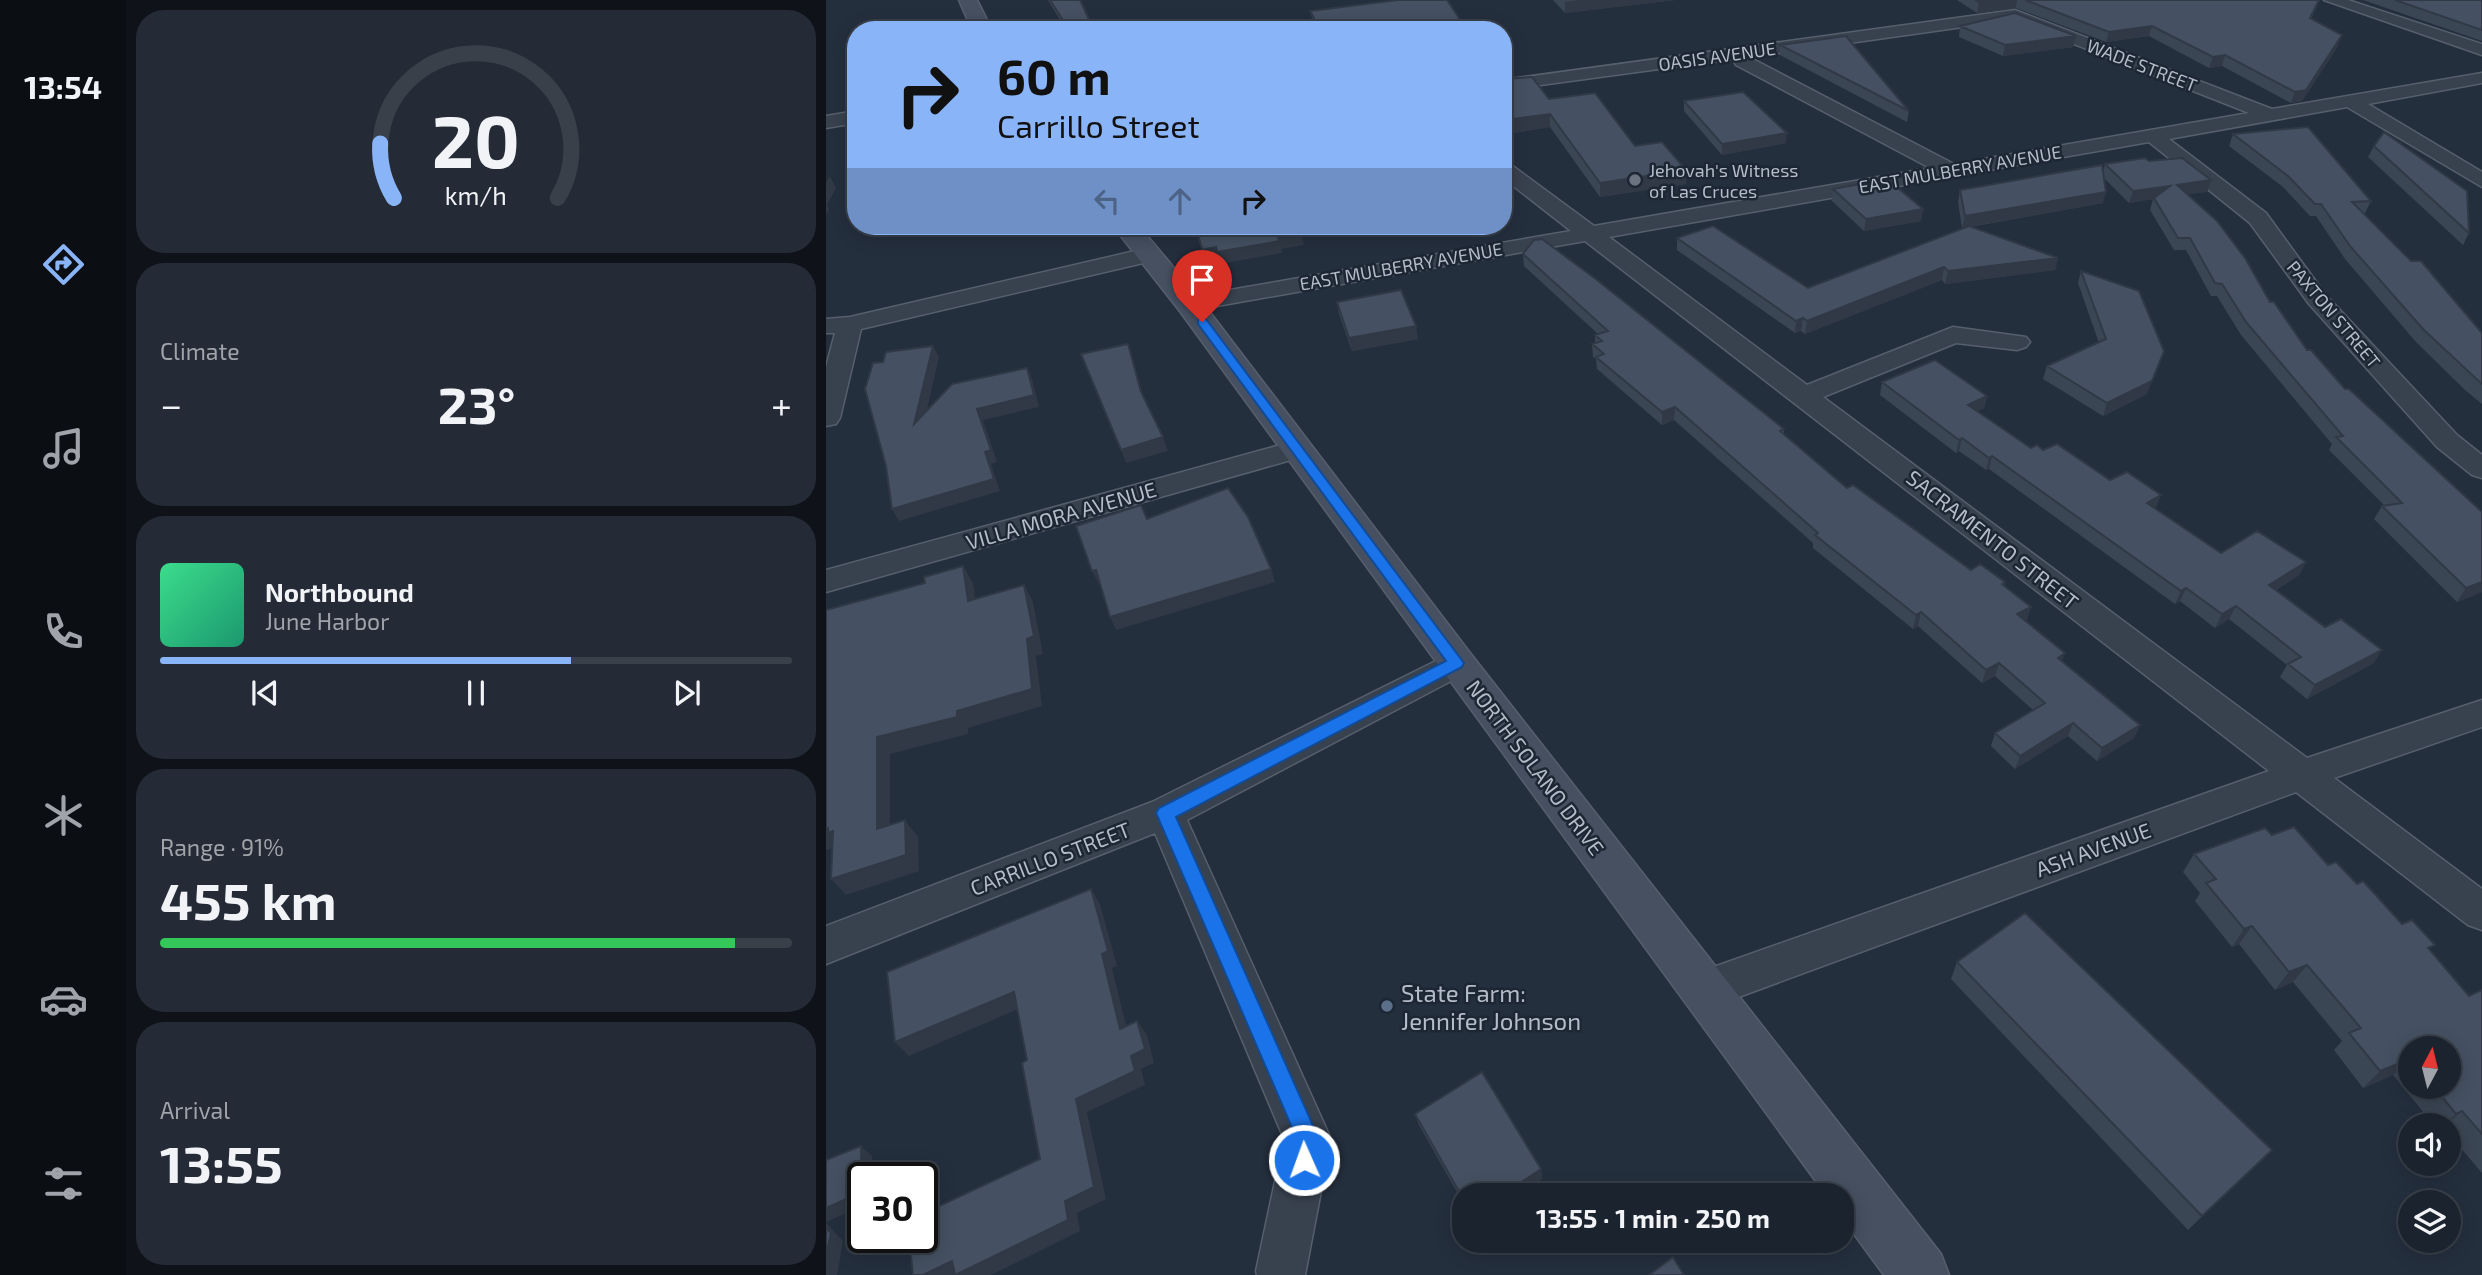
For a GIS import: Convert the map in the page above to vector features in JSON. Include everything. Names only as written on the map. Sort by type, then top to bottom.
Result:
[{"type":"main road","points":[[968,0],[978,21]]},
{"type":"main road","name":"NORTH SOLANO DRIVE","points":[[1137,240],[1189,304],[1295,450],[1706,989],[1920,1275]]},
{"type":"street","points":[[2332,0],[2482,50]]},
{"type":"street","name":"OASIS AVENUE","points":[[1512,84],[2015,15]]},
{"type":"street","name":"WADE STREET","points":[[2015,15],[2270,115]]},
{"type":"street","points":[[1739,52],[1742,61],[1951,171]]},
{"type":"street","name":"EAST MULBERRY AVENUE","points":[[1189,304],[1587,232],[2482,78]]},
{"type":"street","points":[[2352,102],[2482,181]]},
{"type":"street","points":[[826,122],[847,118]]},
{"type":"street","name":"PAXTON STREET","points":[[2152,135],[2258,218],[2317,299],[2447,441],[2482,469]]},
{"type":"street","name":"SACRAMENTO STREET","points":[[1512,175],[2482,912]]},
{"type":"street","points":[[826,418],[838,325],[1137,240]]},
{"type":"street","points":[[1805,395],[1953,335],[2017,342]]},
{"type":"street","name":"VILLA MORA AVENUE","points":[[826,581],[1295,450]]},
{"type":"street","name":"CARRILLO STREET","points":[[826,945],[1165,813],[1456,663]]},
{"type":"street","name":"ASH AVENUE","points":[[1706,989],[2299,775],[2482,713]]},
{"type":"street","points":[[1165,813],[1308,1139],[1281,1271]]},
{"type":"building","points":[[1050,0],[1080,0],[1090,21],[1063,21]]},
{"type":"building","points":[[1398,0],[1447,0],[1461,21],[1315,21],[1310,11]]},
{"type":"building","points":[[2025,0],[2319,0],[2310,18],[2342,35],[2306,90],[2295,92],[2225,55],[2213,57],[2152,26],[2109,32]]},
{"type":"building","points":[[2395,0],[2482,0],[2482,30]]},
{"type":"building","points":[[2015,13],[2076,36],[2005,45],[1960,26]]},
{"type":"building","points":[[1846,36],[1909,111],[1780,45]]},
{"type":"building","points":[[1532,77],[1549,99],[1595,93],[1635,146],[1662,142],[1686,170],[1600,183],[1550,114],[1512,119],[1512,78]]},
{"type":"building","points":[[1743,92],[1787,133],[1722,144],[1684,101]]},
{"type":"building","points":[[2308,127],[2371,201],[2352,202],[2411,261],[2421,261],[2482,333],[2482,384],[2423,329],[2350,246],[2321,204],[2315,204],[2288,176],[2233,134]]},
{"type":"building","points":[[2384,132],[2467,191],[2469,233],[2374,146]]},
{"type":"building","points":[[2145,158],[2149,161],[2182,158],[2211,180],[2177,185],[2217,221],[2245,258],[2270,302],[2274,302],[2307,350],[2311,350],[2345,389],[2349,389],[2482,512],[2482,582],[2466,588],[2382,506],[2402,503],[2336,437],[2343,436],[2246,322],[2222,284],[2215,283],[2190,238],[2178,238],[2154,198],[2170,186],[2133,191],[2105,164]]},
{"type":"building","points":[[2102,165],[2106,192],[1965,216],[1960,190]]},
{"type":"building","points":[[1887,179],[1923,209],[1866,219],[1833,189]]},
{"type":"building","points":[[1713,226],[1808,288],[1969,226],[2058,258],[1948,271],[1944,267],[1807,321],[1803,318],[1796,321],[1677,238]]},
{"type":"building","points":[[1198,235],[1290,235],[1278,237],[1280,241],[1217,252],[1216,247],[1202,250]]},
{"type":"building","points":[[1542,239],[1784,429],[1780,431],[1847,488],[1853,485],[1971,570],[1980,564],[2005,582],[2002,584],[2031,607],[2017,614],[2065,653],[2058,658],[2140,725],[2102,748],[2073,723],[2020,756],[1995,733],[2045,703],[1999,663],[1986,670],[1921,612],[1916,615],[1815,535],[1818,533],[1675,407],[1662,412],[1596,357],[1604,354],[1592,344],[1602,341],[1595,335],[1608,331],[1523,254],[1534,240]]},
{"type":"building","points":[[2081,271],[2139,291],[2164,351],[2152,381],[2107,403],[2047,366],[2106,339]]},
{"type":"building","points":[[1401,290],[1416,326],[1349,338],[1337,302]]},
{"type":"building","points":[[1128,344],[1141,392],[1163,437],[1121,450],[1081,354]]},
{"type":"building","points":[[933,346],[914,424],[952,384],[1027,368],[1034,395],[977,409],[991,450],[985,452],[994,479],[892,509],[886,466],[865,389],[873,363],[883,362],[886,352]]},
{"type":"building","points":[[1935,360],[1987,396],[1968,405],[2031,448],[2037,445],[2043,450],[2057,444],[2110,480],[2127,472],[2161,495],[2147,503],[2221,553],[2257,531],[2306,562],[2269,585],[2325,627],[2341,619],[2382,650],[2315,685],[2288,664],[2301,657],[2236,606],[2222,614],[2186,588],[2181,591],[1992,456],[1989,458],[1962,438],[1959,440],[1882,382]]},
{"type":"building","points":[[1228,488],[1248,517],[1271,569],[1110,617],[1096,570],[1092,571],[1076,526],[1141,505],[1147,519]]},
{"type":"building","points":[[963,566],[968,601],[1024,585],[1034,636],[1027,639],[1032,689],[957,711],[957,717],[877,737],[877,829],[905,820],[906,855],[831,879],[833,831],[828,833],[828,828],[826,829],[826,610],[925,583],[924,577]]},
{"type":"building","points":[[2294,827],[2328,865],[2336,862],[2357,884],[2363,881],[2402,924],[2412,920],[2435,945],[2428,948],[2469,996],[2482,990],[2482,1134],[2462,1111],[2455,1113],[2444,1099],[2461,1099],[2461,1036],[2398,1036],[2398,1064],[2380,1071],[2349,1033],[2361,1028],[2307,965],[2289,972],[2252,926],[2244,929],[2206,883],[2216,879],[2194,854],[2265,828],[2272,835]]},
{"type":"building","points":[[1091,889],[1108,951],[1102,954],[1120,1029],[1137,1021],[1145,1049],[1131,1056],[1135,1071],[1076,1099],[1094,1187],[1065,1201],[1068,1220],[955,1275],[952,1261],[923,1275],[913,1275],[911,1253],[938,1253],[938,1207],[1040,1159],[1022,1063],[1027,1060],[1014,992],[895,1042],[887,972]]},
{"type":"building","points":[[2025,913],[2272,1150],[2202,1216],[1957,962]]},
{"type":"building","points":[[1482,1072],[1541,1169],[1520,1183],[1454,1183],[1415,1114]]},
{"type":"building","points":[[861,1146],[861,1162],[847,1162],[847,1199],[826,1208],[826,1160]]},
{"type":"building","points":[[826,1228],[831,1233],[826,1256]]},
{"type":"building","points":[[1673,1257],[1684,1275],[1649,1275]]},
{"type":"place","name":"Jehovah's Witness of Las Cruces","points":[[1635,180]]},
{"type":"place","name":"State Farm: Jennifer Johnson","points":[[1387,1006]]},
{"type":"route","points":[[1202,322],[1456,663],[1165,813],[1308,1139],[1304,1160]]}]
